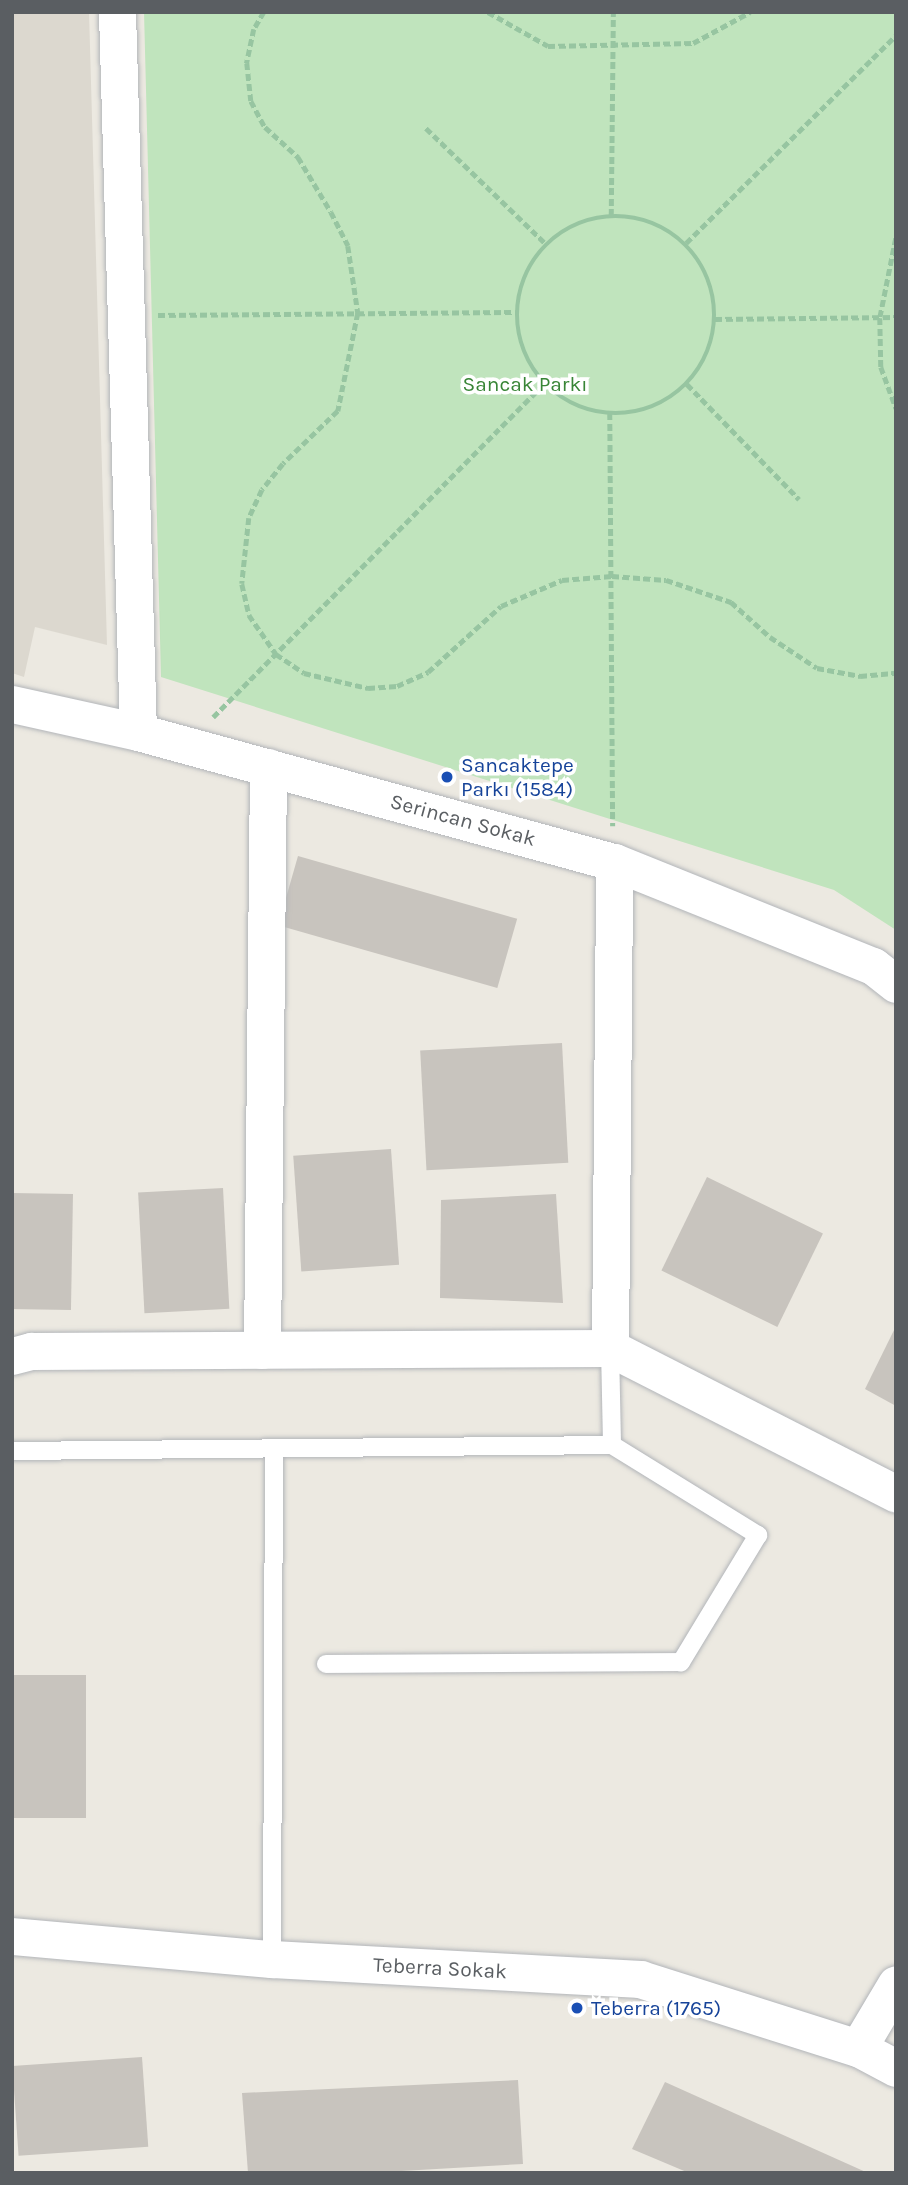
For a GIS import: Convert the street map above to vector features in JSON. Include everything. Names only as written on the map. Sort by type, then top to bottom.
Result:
[{"type":"street","points":[[117,12],[122,315],[138,732]]},
{"type":"street","name":"Serincan Sokak","points":[[12,704],[138,732],[614,862],[873,966],[896,984]]},
{"type":"street","points":[[262,1350],[268,767]]},
{"type":"street","points":[[610,1348],[614,862]]},
{"type":"street","points":[[12,1356],[31,1351],[610,1348],[896,1494]]},
{"type":"street","name":"Teberra Sokak","points":[[12,1936],[272,1959],[640,1979],[858,2048],[896,2068]]},
{"type":"street","points":[[858,2048],[896,1984]]},
{"type":"lane","points":[[610,1348],[612,1445]]},
{"type":"lane","points":[[12,1451],[612,1445],[758,1535],[681,1662],[326,1664]]},
{"type":"lane","points":[[272,1959],[274,1448]]},
{"type":"path","points":[[264,12],[254,29],[247,63],[251,101],[265,127],[298,157],[331,212],[348,246],[358,313],[338,411],[283,464],[262,490],[249,518],[243,551],[247,605],[249,615],[276,654],[304,673],[368,688],[397,686],[428,672],[500,606],[562,580],[612,576],[666,580],[730,602],[770,637],[817,668],[860,676],[896,673]]},
{"type":"path","points":[[488,12],[548,46],[693,43],[750,12]]},
{"type":"path","points":[[611,216],[613,12]]},
{"type":"path","points":[[686,243],[896,35]]},
{"type":"path","points":[[426,128],[546,244]]},
{"type":"path","points":[[611,216],[658,223],[686,243],[706,271],[716,303],[714,335],[703,365],[687,384],[655,407],[610,414],[592,412],[563,400],[544,384],[522,351],[516,312],[519,286],[535,256],[546,244],[559,232],[590,218],[611,216]]},
{"type":"path","points":[[896,238],[880,318],[881,368],[896,408]]},
{"type":"path","points":[[122,315],[516,312]]},
{"type":"path","points":[[715,319],[896,317]]},
{"type":"path","points":[[186,745],[544,384]]},
{"type":"path","points":[[687,384],[799,499]]},
{"type":"path","points":[[610,414],[614,862]]},
{"type":"shaded area","points":[[12,12],[89,12],[107,645],[35,627],[24,677],[12,673]]},
{"type":"green space","name":"Sancak Parkı","points":[[144,12],[896,12],[896,930],[834,890],[161,677]]},
{"type":"building","points":[[298,856],[517,919],[497,988],[278,925]]},
{"type":"building","points":[[562,1043],[568,1163],[426,1170],[420,1050]]},
{"type":"building","points":[[391,1149],[399,1265],[301,1272],[293,1156]]},
{"type":"building","points":[[707,1177],[823,1234],[777,1327],[661,1270]]},
{"type":"building","points":[[223,1188],[229,1309],[144,1313],[138,1192]]},
{"type":"building","points":[[12,1193],[73,1194],[71,1310],[12,1309]]},
{"type":"building","points":[[556,1194],[563,1303],[440,1298],[441,1200]]},
{"type":"building","points":[[896,1326],[896,1406],[865,1389]]},
{"type":"building","points":[[12,1675],[86,1675],[86,1818],[12,1818]]},
{"type":"building","points":[[142,2057],[148,2147],[19,2156],[12,2066]]},
{"type":"building","points":[[518,2080],[523,2164],[367,2173],[248,2173],[242,2093]]},
{"type":"building","points":[[665,2082],[868,2173],[689,2173],[632,2149]]},
{"type":"place","name":"Sancaktepe Parkı (1584)","points":[[447,777]]},
{"type":"place","name":"Teberra (1765)","points":[[577,2008]]}]
